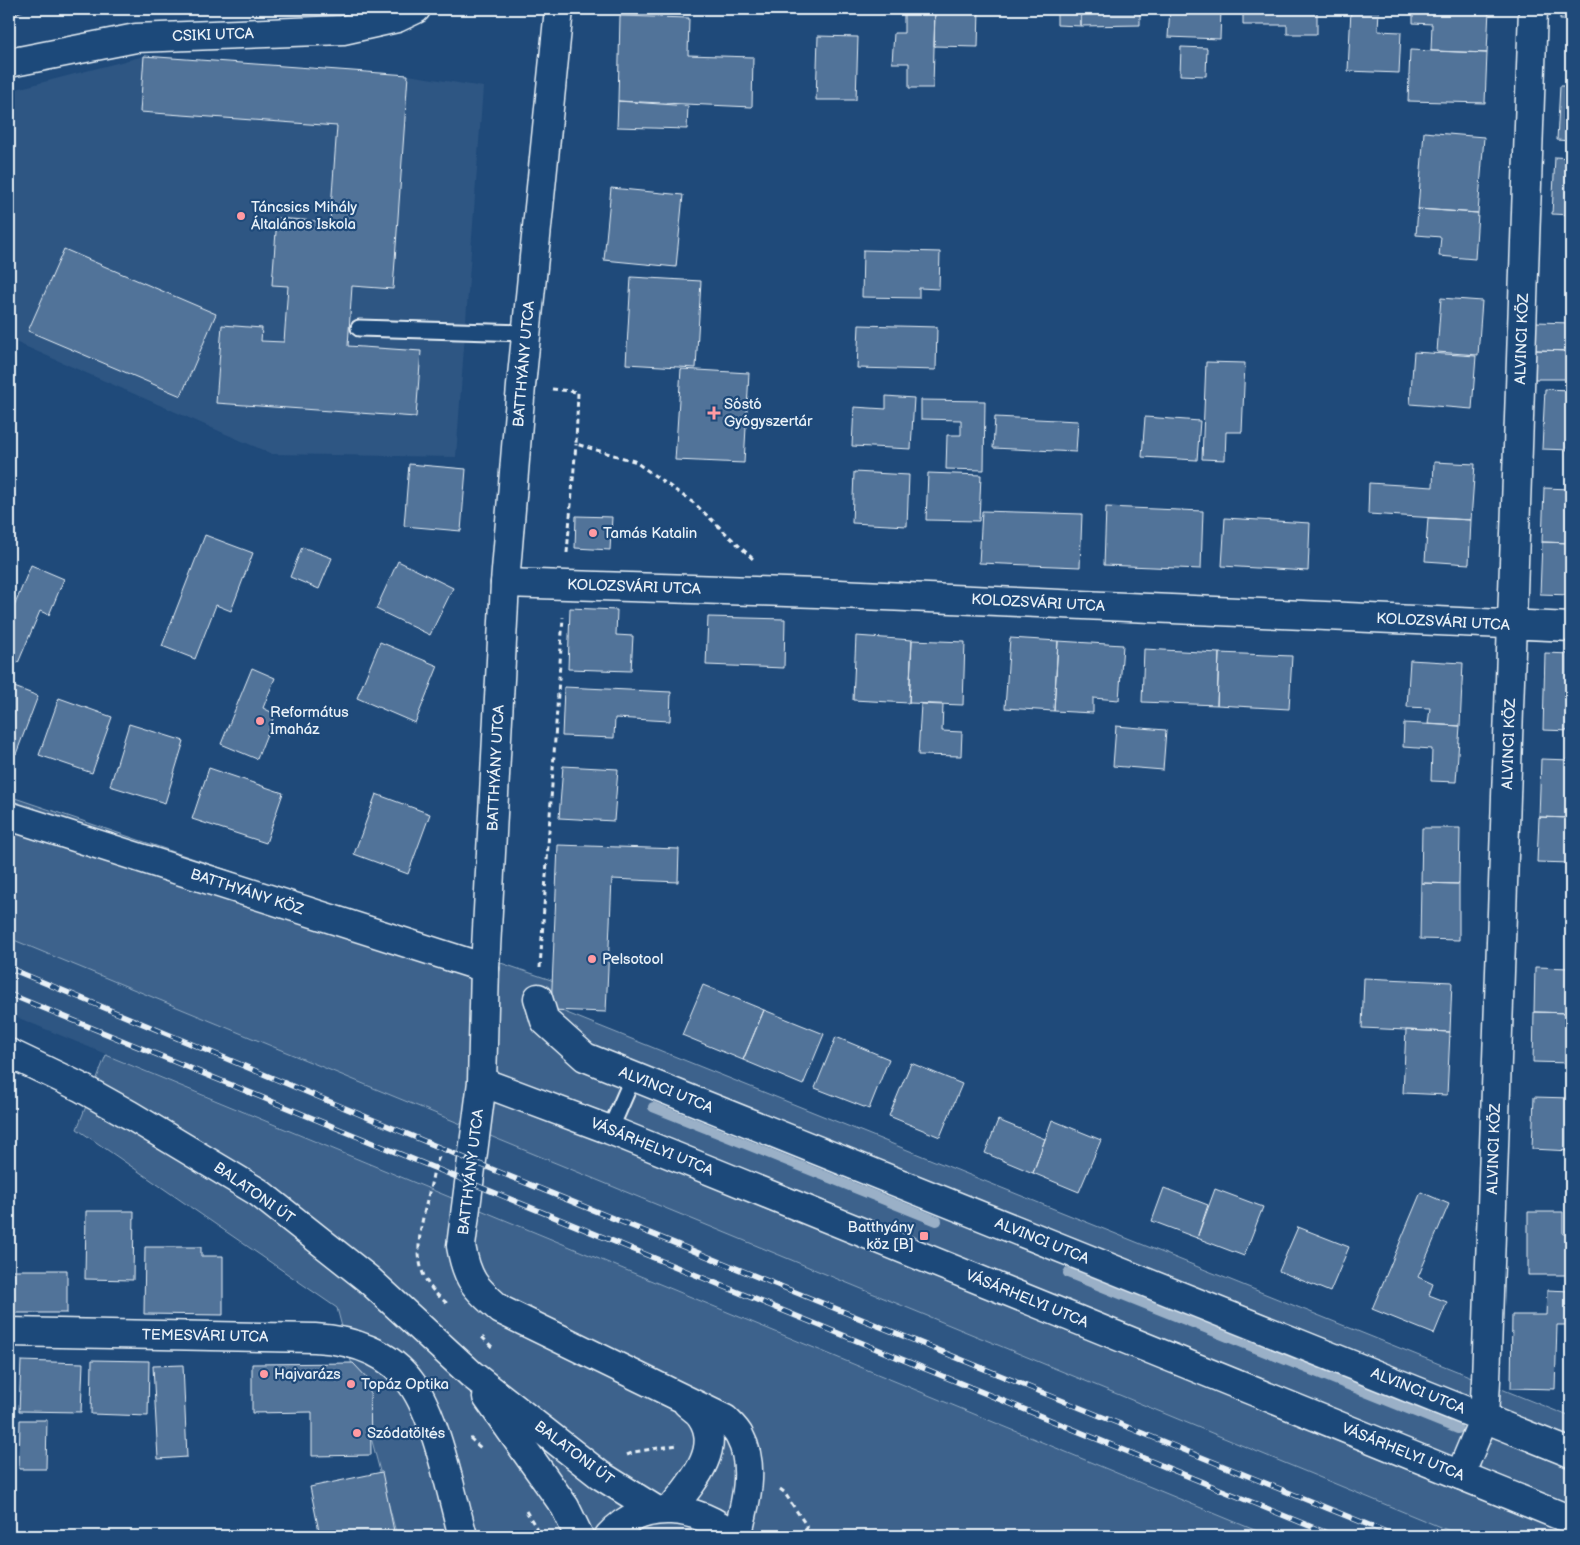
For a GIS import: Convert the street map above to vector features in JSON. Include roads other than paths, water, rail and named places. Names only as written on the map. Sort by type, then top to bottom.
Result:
[{"type":"street","name":"CSIKI UTCA","points":[[9,63],[136,38],[343,30],[397,18],[416,9]]},
{"type":"street","name":"BATTHYÁNY UTCA","points":[[558,9],[521,386],[505,584],[485,968],[482,1082],[461,1246],[465,1268],[477,1290],[501,1310],[725,1419],[741,1437],[749,1470],[746,1501],[736,1536]]},
{"type":"street","name":"ALVINCI KÖZ","points":[[1460,1475],[1484,1418],[1533,9]]},
{"type":"street","name":"KOLOZSVÁRI UTCA","points":[[505,584],[788,592],[1571,627]]},
{"type":"street","name":"BATTHYÁNY KÖZ","points":[[9,816],[485,968]]},
{"type":"street","name":"ALVINCI UTCA","points":[[538,998],[545,1021],[585,1057],[1571,1453]]},
{"type":"street","name":"BALATONI ÚT","points":[[9,1053],[80,1087],[122,1110],[258,1192],[368,1280],[471,1374],[600,1475],[663,1510]]},
{"type":"street","name":"VÁSÁRHELYI UTCA","points":[[482,1082],[610,1130],[1571,1520]]},
{"type":"street","name":"TEMESVÁRI UTCA","points":[[9,1332],[339,1340],[380,1355],[395,1366],[412,1384],[429,1418],[463,1536]]},
{"type":"street","name":"BALATONI ÚT","points":[[471,1374],[565,1507],[579,1536]]},
{"type":"street","name":"BATTHYÁNY UTCA","points":[[663,1510],[692,1483],[708,1450],[708,1433],[701,1416],[684,1400]]},
{"type":"street","points":[[609,1536],[634,1518],[663,1510],[689,1511],[707,1517],[733,1536]]},
{"type":"lane","points":[[359,328],[526,333]]},
{"type":"lane","points":[[610,1130],[633,1077]]},
{"type":"waterway","points":[[653,1107],[937,1221]]},
{"type":"waterway","points":[[1068,1273],[1458,1429]]},
{"type":"railway","points":[[9,968],[472,1161],[1396,1536]]},
{"type":"railway","points":[[9,994],[1334,1536]]},
{"type":"place","name":"Táncsics Mihály Általános Iskola","points":[[241,216]]},
{"type":"place","name":"Sóstó Gyógyszertár","points":[[714,413]]},
{"type":"place","name":"Tamás Katalin","points":[[593,533]]},
{"type":"place","name":"Református Imaház","points":[[260,721]]},
{"type":"place","name":"Pelsotool","points":[[592,959]]},
{"type":"place","name":"Batthyány köz [B]","points":[[924,1236]]},
{"type":"place","name":"Hajvarázs","points":[[264,1374]]},
{"type":"place","name":"Topáz Optika","points":[[351,1384]]},
{"type":"place","name":"Szódatöltés","points":[[357,1433]]}]
